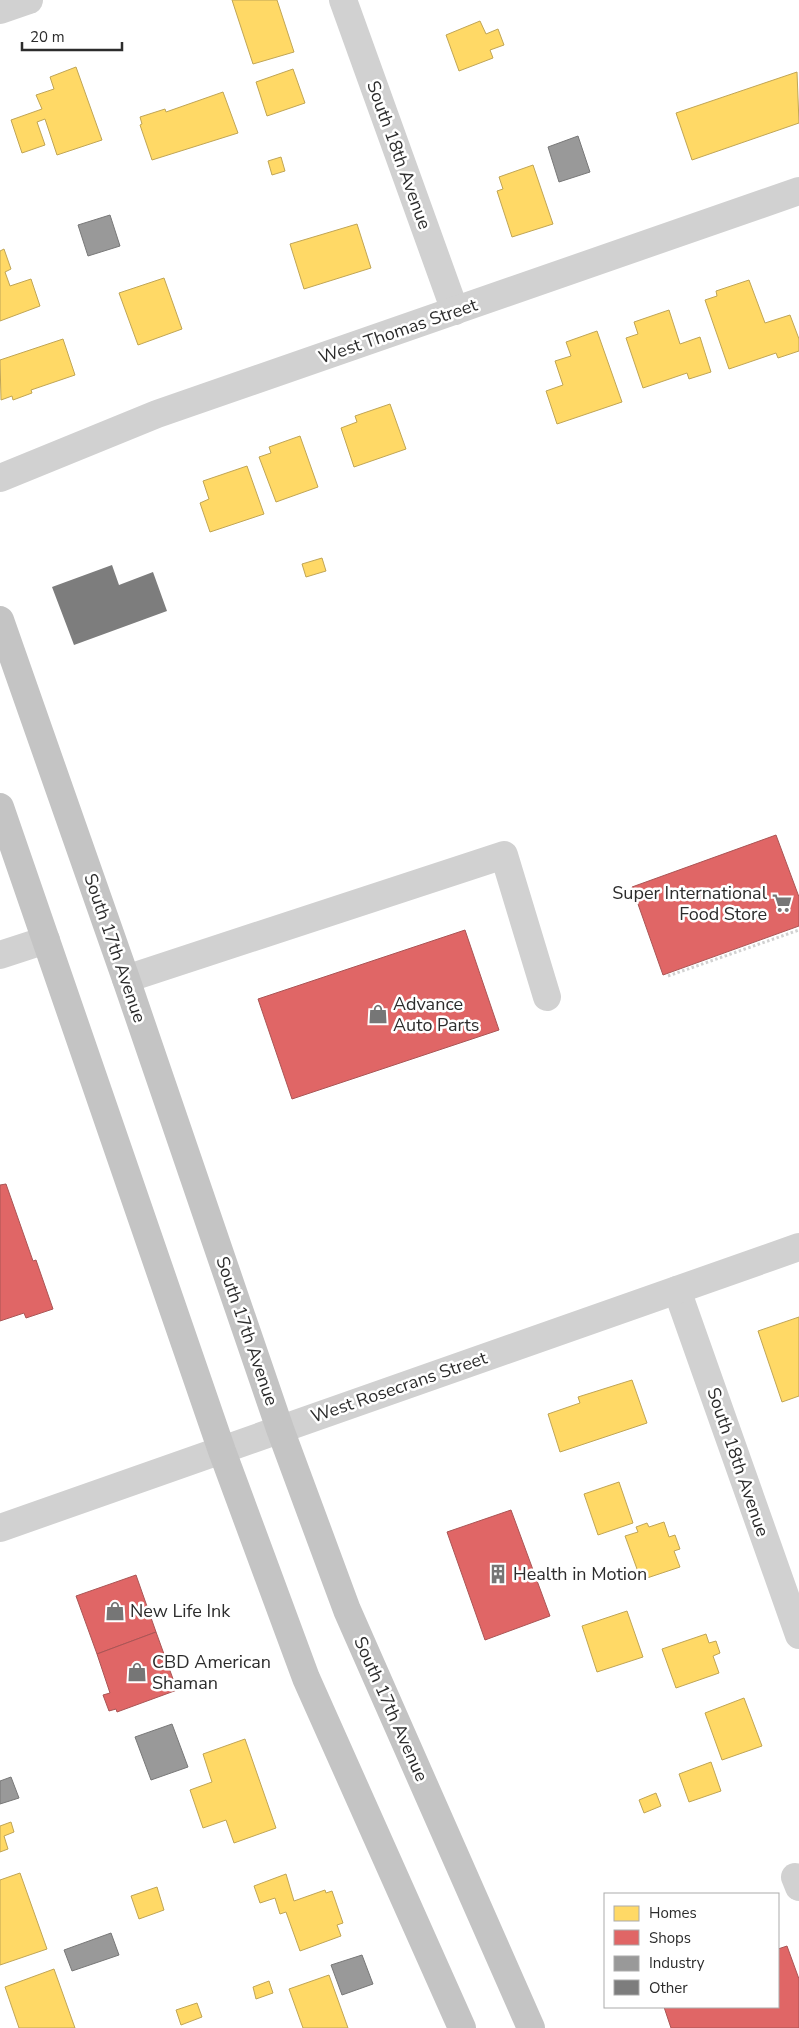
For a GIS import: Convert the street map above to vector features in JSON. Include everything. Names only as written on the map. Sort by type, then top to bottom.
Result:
[{"type":"main road","name":"South 17th Avenue","points":[[0,620],[126,979],[280,1429],[347,1610],[531,2028]]},
{"type":"main road","points":[[0,807],[222,1451],[306,1678],[462,2028]]},
{"type":"street","points":[[0,10],[29,0]]},
{"type":"street","name":"South 18th Avenue","points":[[343,0],[455,311]]},
{"type":"street","name":"West Thomas Street","points":[[0,478],[157,414],[799,192]]},
{"type":"street","points":[[126,979],[504,854],[547,997]]},
{"type":"street","points":[[0,955],[46,940]]},
{"type":"street","name":"West Rosecrans Street","points":[[0,1528],[799,1247]]},
{"type":"street","name":"South 18th Avenue","points":[[677,1290],[799,1635]]},
{"type":"path","points":[[668,976],[799,930]]},
{"type":"building: Homes","points":[[232,0],[277,0],[294,52],[253,64]]},
{"type":"building: Homes","points":[[480,21],[486,34],[498,29],[504,45],[490,50],[493,58],[459,71],[446,35]]},
{"type":"building: Homes","points":[[76,67],[102,140],[57,155],[45,119],[37,122],[45,145],[22,153],[11,120],[42,109],[36,95],[54,89],[50,77]]},
{"type":"building: Homes","points":[[293,69],[305,103],[267,116],[256,82]]},
{"type":"building: Homes","points":[[797,72],[799,123],[692,160],[676,113]]},
{"type":"building: Homes","points":[[223,92],[238,133],[152,160],[140,125],[142,124],[140,117],[165,109],[166,112]]},
{"type":"building: Homes","points":[[281,157],[285,171],[272,175],[268,161]]},
{"type":"building: Homes","points":[[533,165],[553,224],[512,237],[497,191],[503,189],[499,177]]},
{"type":"building: Homes","points":[[357,224],[371,268],[304,289],[290,244]]},
{"type":"building: Homes","points":[[4,249],[11,269],[5,272],[10,286],[31,279],[40,306],[0,321],[0,251]]},
{"type":"building: Homes","points":[[164,278],[182,329],[138,345],[119,293]]},
{"type":"building: Homes","points":[[749,280],[765,323],[790,315],[799,339],[799,351],[778,358],[776,353],[729,369],[705,300],[717,296],[716,291]]},
{"type":"building: Homes","points":[[669,310],[680,344],[700,337],[711,372],[689,379],[687,373],[643,388],[626,338],[638,334],[634,322]]},
{"type":"building: Homes","points":[[597,331],[622,402],[557,424],[546,391],[563,385],[555,361],[571,356],[566,342]]},
{"type":"building: Homes","points":[[63,339],[75,375],[31,390],[32,393],[13,400],[12,396],[1,400],[0,360]]},
{"type":"building: Homes","points":[[390,404],[406,449],[354,467],[341,428],[357,422],[355,416]]},
{"type":"building: Homes","points":[[300,436],[318,487],[276,502],[259,457],[271,453],[269,447]]},
{"type":"building: Homes","points":[[247,466],[264,514],[210,532],[200,503],[209,499],[203,481]]},
{"type":"building: Homes","points":[[322,558],[326,571],[306,577],[302,564]]},
{"type":"building: Homes","points":[[799,1317],[799,1396],[782,1402],[758,1331]]},
{"type":"building: Homes","points":[[632,1380],[647,1423],[560,1452],[548,1414],[580,1403],[578,1397]]},
{"type":"building: Homes","points":[[619,1482],[633,1523],[598,1535],[584,1494]]},
{"type":"building: Homes","points":[[664,1522],[669,1537],[675,1535],[680,1549],[674,1551],[680,1567],[641,1580],[625,1536],[638,1532],[636,1527],[647,1523],[649,1527]]},
{"type":"building: Homes","points":[[627,1611],[643,1657],[597,1672],[582,1626]]},
{"type":"building: Homes","points":[[706,1634],[709,1643],[716,1641],[720,1653],[713,1656],[719,1673],[676,1688],[662,1649]]},
{"type":"building: Homes","points":[[744,1698],[762,1746],[722,1760],[705,1713]]},
{"type":"building: Homes","points":[[245,1739],[276,1828],[234,1843],[226,1820],[203,1828],[190,1790],[212,1782],[203,1754]]},
{"type":"building: Homes","points":[[711,1762],[721,1791],[689,1802],[679,1774]]},
{"type":"building: Homes","points":[[656,1793],[661,1806],[644,1813],[639,1800]]},
{"type":"building: Homes","points":[[11,1822],[14,1832],[4,1836],[8,1849],[0,1852],[0,1826]]},
{"type":"building: Homes","points":[[20,1873],[47,1949],[0,1965],[0,1880]]},
{"type":"building: Homes","points":[[286,1874],[294,1901],[325,1890],[326,1893],[332,1891],[343,1923],[337,1925],[341,1936],[300,1951],[286,1912],[280,1914],[275,1898],[260,1903],[254,1886]]},
{"type":"building: Homes","points":[[157,1887],[164,1910],[139,1919],[131,1896]]},
{"type":"building: Homes","points":[[54,1969],[75,2028],[19,2028],[5,1987]]},
{"type":"building: Homes","points":[[329,1975],[348,2028],[303,2028],[289,1989]]},
{"type":"building: Homes","points":[[269,1981],[273,1993],[256,1999],[253,1987]]},
{"type":"building: Homes","points":[[197,2003],[202,2017],[181,2025],[176,2010]]},
{"type":"building: Shops","points":[[776,835],[799,897],[799,926],[663,975],[632,887]]},
{"type":"building: Shops","name":"Advance Auto Parts","points":[[465,930],[499,1030],[292,1099],[258,999]]},
{"type":"building: Shops","points":[[6,1184],[33,1261],[36,1260],[53,1309],[26,1318],[24,1313],[0,1321],[0,1185]]},
{"type":"building: Shops","name":"Health in Motion","points":[[511,1510],[550,1616],[485,1640],[447,1532]]},
{"type":"building: Shops","name":"New Life Ink","points":[[136,1575],[156,1632],[97,1654],[76,1596]]},
{"type":"building: Shops","name":"CBD American Shaman","points":[[156,1632],[177,1690],[117,1712],[116,1709],[109,1711],[103,1695],[110,1693],[97,1654]]},
{"type":"building: Shops","points":[[787,1946],[799,1979],[799,2028],[671,2028],[664,2008],[779,2008],[779,1949]]},
{"type":"building: Industry","points":[[578,136],[590,172],[559,182],[548,147]]},
{"type":"building: Industry","points":[[110,215],[120,246],[88,256],[78,225]]},
{"type":"building: Industry","points":[[172,1724],[188,1767],[151,1780],[135,1737]]},
{"type":"building: Industry","points":[[11,1777],[19,1798],[0,1804],[0,1781]]},
{"type":"building: Industry","points":[[111,1933],[119,1955],[72,1971],[64,1950]]},
{"type":"building: Industry","points":[[362,1955],[373,1984],[342,1995],[331,1965]]},
{"type":"building: Other","points":[[112,565],[119,585],[153,572],[167,611],[74,645],[52,587]]},
{"type":"place","name":"Super International Food Store","points":[[782,903]]},
{"type":"place","name":"Advance Auto Parts","points":[[378,1014]]},
{"type":"place","name":"Health in Motion","points":[[498,1574]]},
{"type":"place","name":"New Life Ink","points":[[115,1611]]},
{"type":"place","name":"CBD American Shaman","points":[[137,1672]]}]
